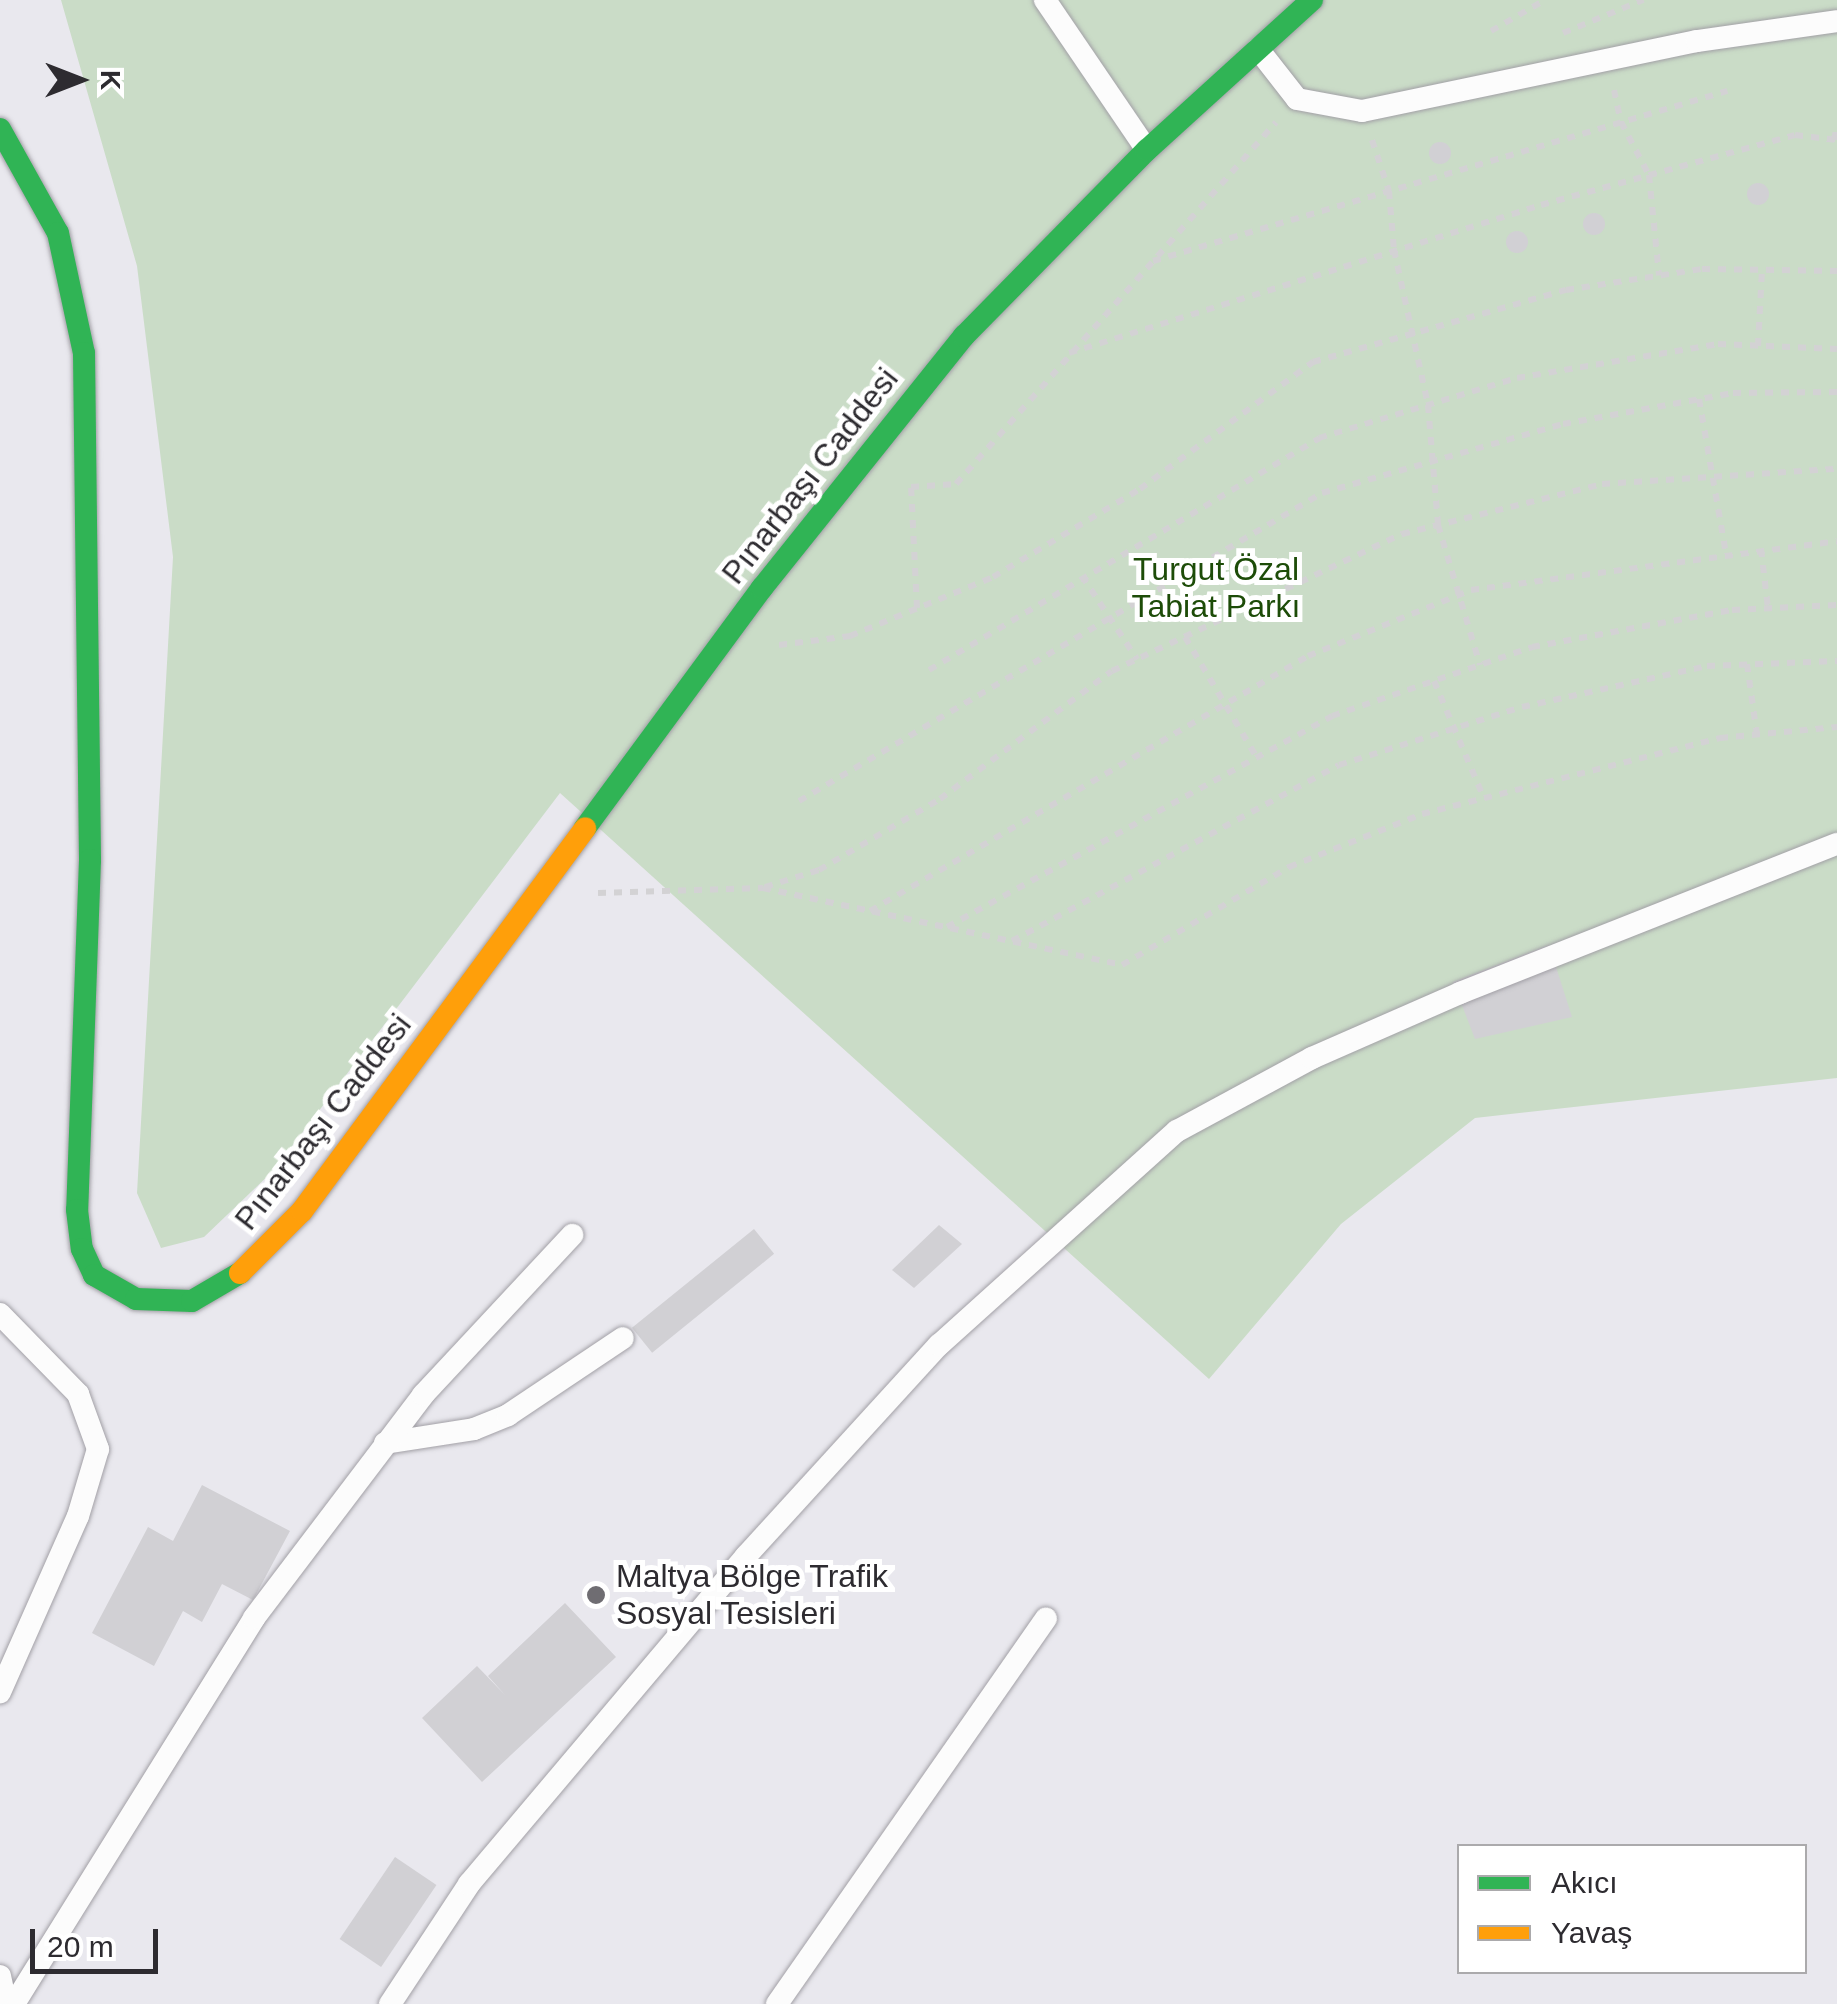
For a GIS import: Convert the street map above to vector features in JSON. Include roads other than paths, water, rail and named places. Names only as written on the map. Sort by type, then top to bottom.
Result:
[{"type":"street","name":"Pınarbaşı Caddesi","points":[[0,130],[58,233],[84,354],[90,860],[77,1210],[94,1275],[136,1299],[192,1301],[228,1284],[302,1211],[855,468],[1015,279],[1147,150],[1312,0]]},
{"type":"lane","points":[[1045,0],[1147,150]]},
{"type":"lane","points":[[1258,49],[1297,99],[1362,111],[1608,60],[1837,21]]},
{"type":"lane","points":[[390,2004],[469,1884],[746,1556],[939,1345],[1177,1130],[1312,1058],[1444,1000],[1837,844]]},
{"type":"lane","points":[[14,2004],[254,1618],[458,1353],[572,1236]]},
{"type":"lane","points":[[0,1314],[78,1394],[98,1449],[78,1516],[0,1692]]},
{"type":"lane","points":[[385,1443],[474,1429],[508,1415],[623,1338]]},
{"type":"lane","points":[[776,2004],[1046,1619]]},
{"type":"lane","points":[[0,1976],[6,2004]]},
{"type":"place","name":"Maltya Bölge Trafik Sosyal Tesisleri","points":[[596,1595]]},
{"type":"park label","name":"Turgut Özal Tabiat Parkı","points":[[1216,588]]}]
